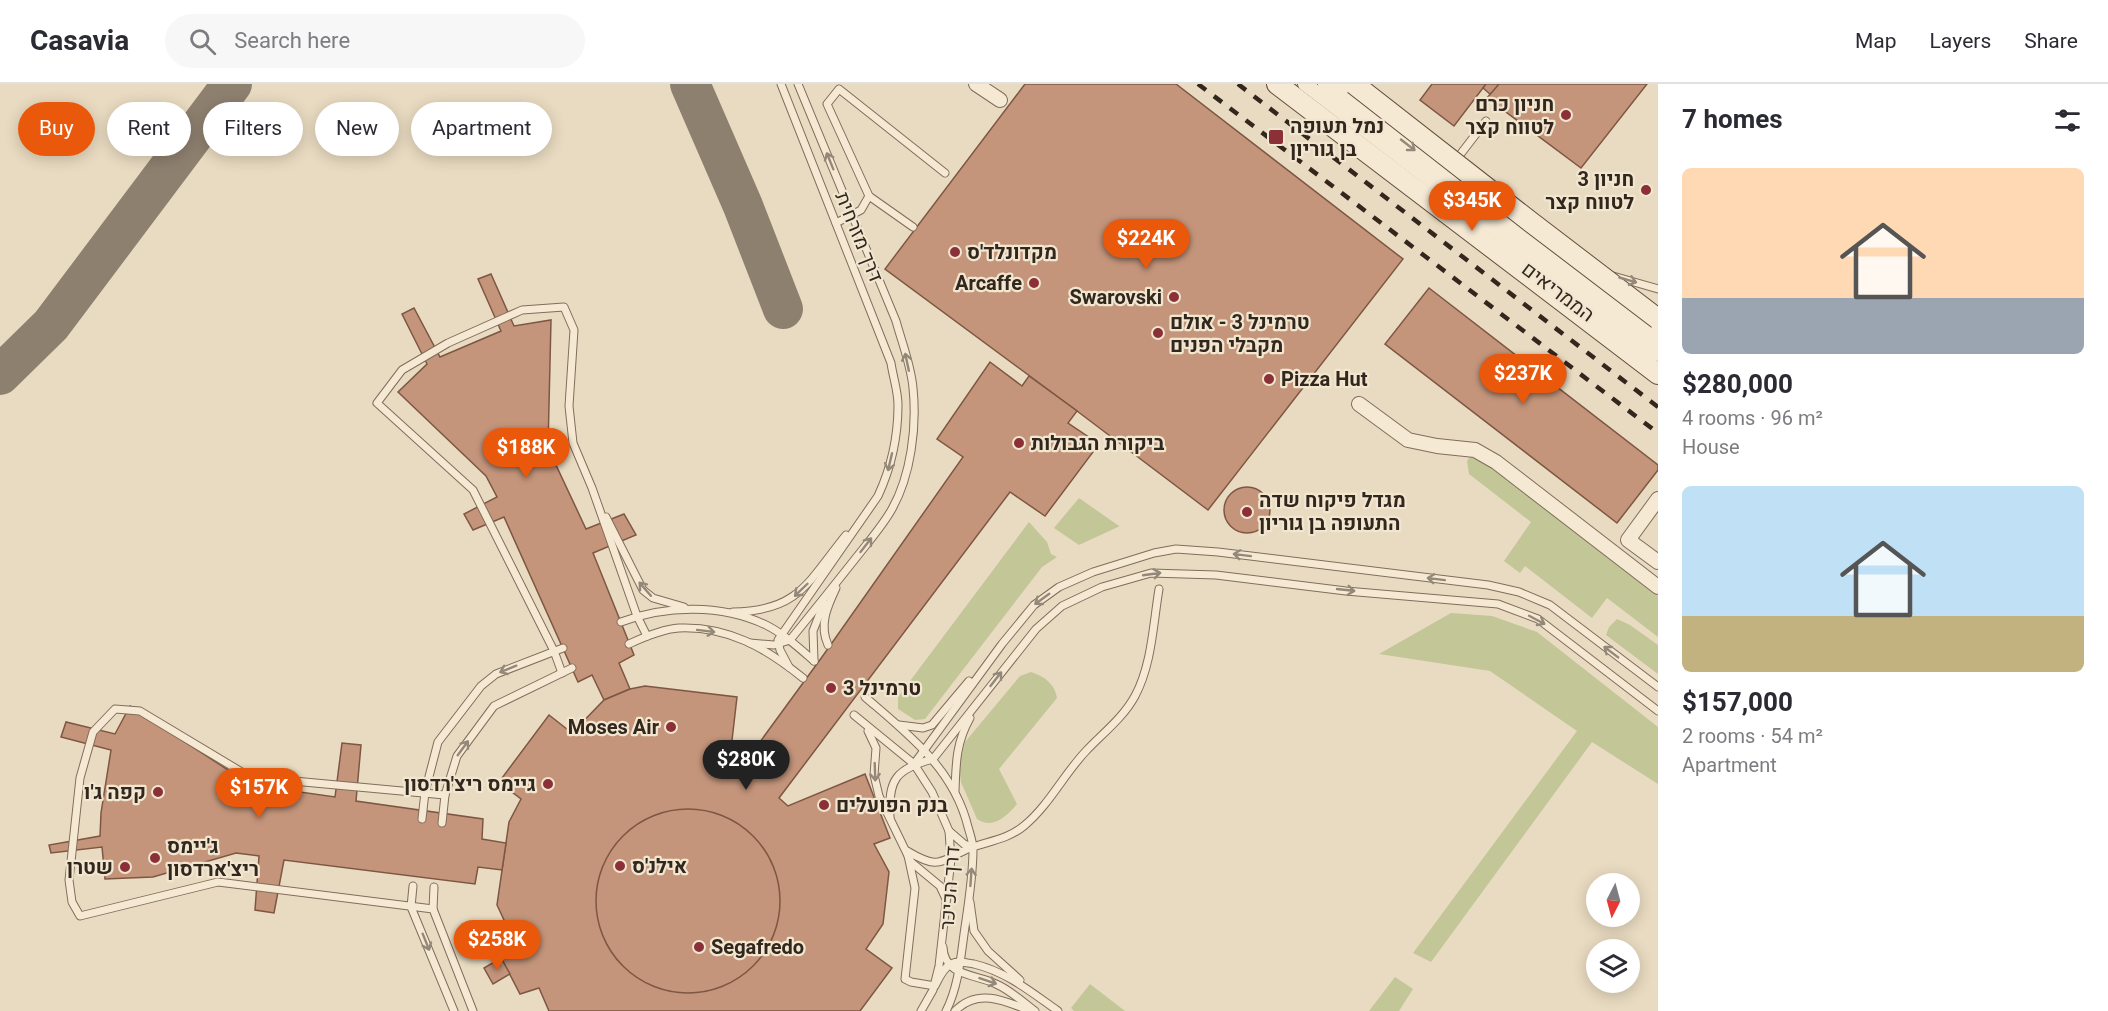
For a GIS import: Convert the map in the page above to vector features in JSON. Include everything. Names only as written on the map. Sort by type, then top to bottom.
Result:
[{"type":"street","points":[[976,84],[1000,100]]},
{"type":"street","points":[[1277,84],[1658,374]]},
{"type":"street","name":"הממריאים","points":[[1288,84],[1658,368]]},
{"type":"street","points":[[1305,84],[1658,354]]},
{"type":"street","points":[[1328,84],[1658,339]]},
{"type":"street","name":"הממריאים","points":[[1354,84],[1658,319]]},
{"type":"street","points":[[1359,404],[1408,440],[1475,450],[1496,462],[1658,587]]},
{"type":"street","points":[[1658,499],[1628,540],[1658,562]]},
{"type":"lane","name":"דרך מזרחית","points":[[781,84],[891,363],[898,404],[895,444],[887,477],[878,496]]},
{"type":"lane","points":[[750,644],[778,645],[790,640],[892,510],[903,483],[914,421],[913,388],[906,353],[896,321],[798,84]]},
{"type":"lane","points":[[913,227],[869,196],[827,104],[839,89],[945,173]]},
{"type":"lane","points":[[1446,174],[1486,121]]},
{"type":"lane","points":[[836,223],[861,210],[869,196]]},
{"type":"lane","points":[[1558,261],[1658,289]]},
{"type":"lane","points":[[562,673],[554,651],[473,490],[377,403],[402,370],[448,343],[522,310],[564,307],[574,330],[569,406],[573,443],[592,489],[637,616],[647,636]]},
{"type":"lane","points":[[592,489],[643,590],[653,598],[698,610]]},
{"type":"lane","points":[[621,622],[637,616],[670,610],[752,611],[784,603],[800,592],[878,496]]},
{"type":"lane","points":[[789,667],[778,645],[781,634],[878,496]]},
{"type":"lane","points":[[890,817],[889,794],[893,782],[914,764],[1002,644],[1034,605],[1059,586],[1154,552],[1186,550],[1476,584],[1519,592],[1550,605],[1658,687]]},
{"type":"lane","points":[[828,645],[824,636],[823,621],[844,573]]},
{"type":"lane","points":[[725,612],[766,625],[790,640],[814,661],[813,631],[821,608],[844,573]]},
{"type":"lane","points":[[914,764],[933,759],[1036,629],[1062,606],[1102,587],[1151,573],[1216,575],[1346,591],[1498,604],[1538,619],[1658,711]]},
{"type":"lane","points":[[907,851],[922,860],[943,862],[973,847],[1000,840],[1024,825],[1085,751],[1119,719],[1130,705],[1146,671],[1159,589]]},
{"type":"lane","points":[[630,644],[647,636],[678,628],[734,635],[789,667],[802,678]]},
{"type":"lane","points":[[898,725],[915,728],[932,725],[986,659],[1002,644]]},
{"type":"lane","points":[[422,819],[425,792],[438,742],[481,686],[496,674],[563,648]]},
{"type":"lane","points":[[442,823],[445,795],[457,756],[494,706],[572,668]]},
{"type":"lane","name":"דרך הכיכר","points":[[866,697],[925,749],[933,759],[955,791],[964,812],[973,847],[969,897],[959,962],[951,1001],[946,1011]]},
{"type":"lane","points":[[955,791],[959,740],[980,700]]},
{"type":"lane","points":[[433,909],[218,882],[80,916],[72,902],[69,880],[80,778],[93,732],[115,709],[140,711],[250,777],[445,795]]},
{"type":"lane","name":"דרך הכיכר","points":[[854,715],[914,764],[932,792],[949,831],[951,859],[943,930],[934,986],[921,1011]]},
{"type":"lane","points":[[865,726],[876,748],[874,776],[879,796],[915,867],[932,877],[940,886],[947,901]]},
{"type":"lane","points":[[949,831],[964,844],[973,847]]},
{"type":"lane","points":[[907,851],[915,888],[905,979],[934,986],[944,969],[950,964],[959,962],[991,968],[1028,988]]},
{"type":"lane","points":[[413,886],[411,907],[454,1011]]},
{"type":"lane","points":[[434,886],[433,909],[473,1011]]},
{"type":"lane","points":[[969,897],[974,931],[988,951],[1028,988],[1058,1011]]},
{"type":"lane","points":[[943,930],[943,952],[957,972],[997,984],[1033,1011]]},
{"type":"lane","points":[[955,1011],[961,1004],[986,997],[1000,998],[1033,1011]]},
{"type":"green space","points":[[1471,455],[1480,459],[1658,596],[1658,637],[1607,598],[1592,618],[1525,566],[1520,573],[1504,561],[1531,522],[1469,474],[1467,461]]},
{"type":"green space","points":[[1079,498],[1120,526],[1079,545],[1054,528]]},
{"type":"green space","points":[[1029,522],[1047,542],[1051,554],[1057,557],[1042,567],[925,719],[915,720],[898,709],[898,697]]},
{"type":"green space","points":[[1451,613],[1492,616],[1537,632],[1658,727],[1658,784],[1592,742],[1431,962],[1413,953],[1577,731],[1490,671],[1379,654]]},
{"type":"green space","points":[[1617,619],[1630,625],[1658,645],[1658,674],[1606,635],[1609,627]]},
{"type":"green space","points":[[1031,672],[1048,681],[1057,698],[999,769],[1017,804],[999,820],[983,822],[977,819],[961,782],[959,766],[965,742],[1020,676]]},
{"type":"green space","points":[[1395,977],[1413,989],[1399,1011],[1369,1011]]},
{"type":"green space","points":[[1090,984],[1125,1011],[1074,1011],[1071,1008]]},
{"type":"building","name":"טרמינל 3 - אולם מקבלי הפנים","points":[[1025,84],[1176,84],[1403,259],[1208,510],[885,269]]},
{"type":"building","points":[[1432,84],[1486,84],[1454,126],[1420,100]]},
{"type":"building","points":[[1486,84],[1499,84],[1491,95],[1483,88]]},
{"type":"building","name":"חניון כרם לטווח קצר","points":[[1499,84],[1647,84],[1581,168],[1487,98]]},
{"type":"building","points":[[491,274],[514,326],[551,320],[548,448],[586,529],[624,514],[636,535],[593,553],[634,655],[619,663],[630,689],[604,700],[592,675],[578,682],[504,517],[473,530],[464,514],[497,497],[486,476],[398,392],[427,364],[402,314],[414,308],[440,357],[501,331],[478,279]]},
{"type":"building","points":[[1429,288],[1658,465],[1658,470],[1617,523],[1385,344]]},
{"type":"building","name":"טרמינל 3","points":[[990,362],[1022,386],[1029,376],[1077,411],[1068,423],[1099,444],[1045,516],[1010,492],[779,798],[788,806],[865,774],[890,838],[874,844],[889,872],[883,924],[866,949],[892,968],[860,1011],[549,1011],[539,988],[520,994],[494,944],[511,935],[497,905],[509,822],[521,799],[499,782],[549,715],[572,733],[604,700],[630,689],[645,686],[737,697],[729,766],[738,772],[963,457],[937,439]]},
{"type":"building","name":"מגדל פיקוח שדה התעופה בן גוריון","points":[[1247,487],[1263,494],[1270,510],[1263,526],[1247,533],[1231,526],[1224,510],[1231,494]]},
{"type":"building","points":[[130,706],[251,785],[335,797],[342,743],[361,745],[356,801],[483,819],[482,839],[506,843],[502,870],[478,867],[475,884],[284,860],[274,913],[255,910],[259,856],[236,853],[153,877],[105,879],[102,847],[51,853],[49,845],[100,836],[101,813],[111,750],[61,737],[66,722],[115,734]]},
{"type":"building","points":[[688,809],[723,816],[753,836],[773,866],[780,901],[773,936],[753,966],[723,986],[688,993],[653,986],[623,966],[603,936],[596,901],[603,866],[623,836],[653,816]]},
{"type":"building","points":[[501,958],[510,974],[493,984],[484,968]]},
{"type":"taxiway","points":[[0,375],[51,325],[232,84]]},
{"type":"taxiway","points":[[690,84],[743,206],[783,309]]},
{"type":"railway","points":[[1198,84],[1658,433]]},
{"type":"railway","points":[[1238,84],[1658,407]]},
{"type":"place","name":"חניון כרם לטווח קצר","points":[[1566,115]]},
{"type":"place","name":"נמל תעופה בן גוריון","points":[[1276,137]]},
{"type":"place","name":"חניון 3 לטווח קצר","points":[[1646,190]]},
{"type":"place","name":"מקדונלד'ס","points":[[955,252]]},
{"type":"place","name":"Arcaffe","points":[[1034,283]]},
{"type":"place","name":"Swarovski","points":[[1174,297]]},
{"type":"place","name":"טרמינל 3 - אולם מקבלי הפנים","points":[[1158,333]]},
{"type":"place","name":"Pizza Hut","points":[[1269,379]]},
{"type":"place","name":"ביקורת הגבולות","points":[[1019,443]]},
{"type":"place","name":"מגדל פיקוח שדה התעופה בן גוריון","points":[[1247,512]]},
{"type":"place","name":"טרמינל 3","points":[[831,688]]},
{"type":"place","name":"Moses Air","points":[[671,727]]},
{"type":"place","name":"גיימס ריצ'רדסון","points":[[548,784]]},
{"type":"place","name":"קפה ג'ו","points":[[158,792]]},
{"type":"place","name":"בנק הפועלים","points":[[824,805]]},
{"type":"place","name":"ג'יימס ריצ'ארדסון","points":[[155,858]]},
{"type":"place","name":"אילנ'ס","points":[[620,866]]},
{"type":"place","name":"שטרן","points":[[125,867]]},
{"type":"place","name":"Segafredo","points":[[699,947]]}]
